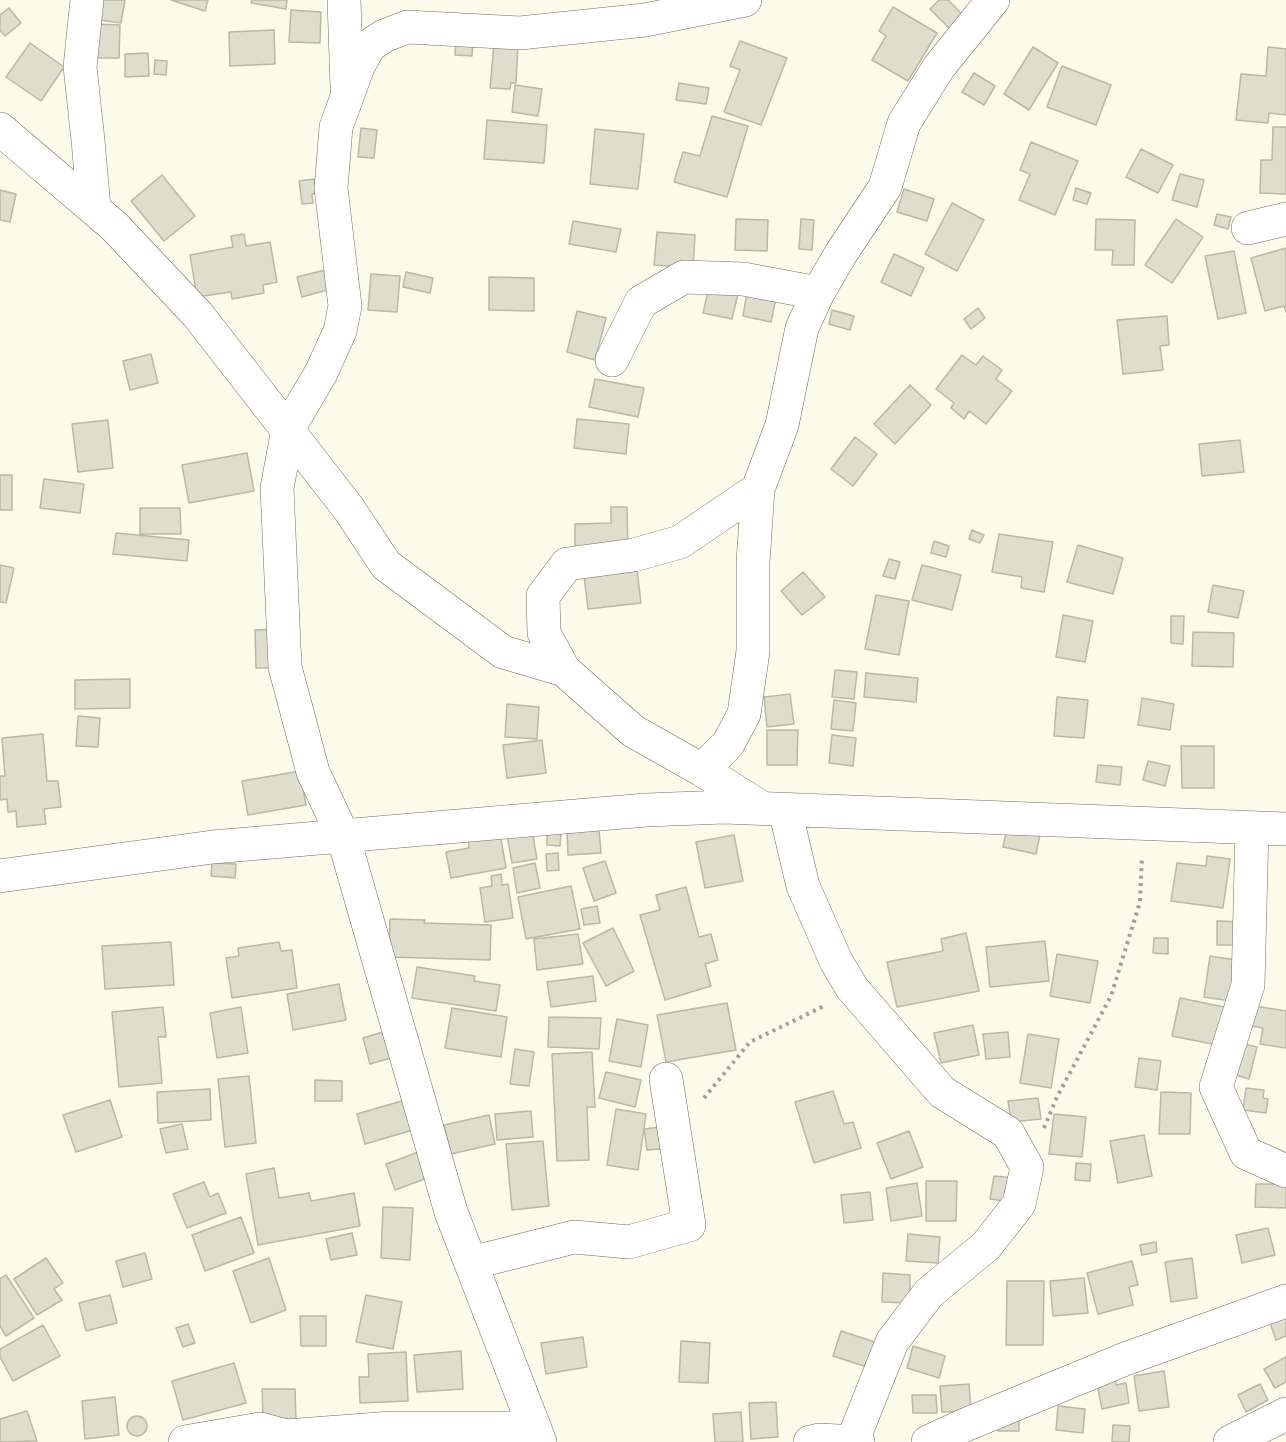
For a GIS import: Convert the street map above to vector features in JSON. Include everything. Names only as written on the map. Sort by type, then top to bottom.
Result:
[{"type":"street","points":[[87,0],[80,67],[94,208]]},
{"type":"street","points":[[344,0],[348,93]]},
{"type":"street","points":[[184,1442],[260,1429],[286,1436],[538,1435],[451,1212],[343,836],[312,772],[285,666],[278,488],[288,429],[321,373],[340,331],[345,306],[331,188],[336,127],[348,93],[369,46],[384,36],[407,27],[520,33],[645,20],[746,0]]},
{"type":"street","points":[[702,770],[728,744],[744,714],[753,651],[753,563],[758,489],[782,425],[802,328],[818,292],[885,187],[904,123],[939,67],[993,0]]},
{"type":"street","points":[[0,129],[114,226],[198,315],[349,509],[386,565],[503,652],[564,670]]},
{"type":"street","points":[[1248,228],[1286,219]]},
{"type":"street","points":[[612,360],[641,302],[684,277],[743,279],[818,292]]},
{"type":"street","points":[[758,489],[680,542],[634,555],[567,564],[543,596],[544,633],[564,670],[633,731],[774,809],[802,886],[836,961],[852,988],[942,1092],[1008,1133],[1027,1167],[1019,1204],[986,1246],[929,1293],[892,1342],[856,1441],[819,1440],[810,1442]]},
{"type":"street","points":[[0,876],[213,847],[646,810],[724,807],[1286,829]]},
{"type":"street","points":[[1252,829],[1248,985],[1216,1087],[1246,1153],[1286,1171]]},
{"type":"street","points":[[471,1263],[574,1237],[629,1242],[689,1225],[666,1079]]},
{"type":"street","points":[[928,1442],[1125,1359],[1286,1301]]},
{"type":"street","points":[[1230,1442],[1286,1414]]},
{"type":"path","points":[[1027,1167],[1057,1097],[1111,996],[1140,902],[1144,825]]},
{"type":"path","points":[[674,1136],[750,1042],[827,1004],[852,988]]},
{"type":"building","points":[[96,0],[125,0],[121,23],[93,19]]},
{"type":"building","points":[[171,0],[208,0],[205,11]]},
{"type":"building","points":[[252,0],[287,0],[286,9],[251,3]]},
{"type":"building","points":[[939,0],[948,0],[964,16],[950,29],[930,9]]},
{"type":"building","points":[[893,7],[937,33],[908,81],[872,60],[886,36],[879,31]]},
{"type":"building","points":[[9,8],[21,23],[5,36],[0,30],[0,15]]},
{"type":"building","points":[[291,10],[321,12],[320,43],[289,42]]},
{"type":"building","points":[[93,24],[120,25],[119,58],[92,58]]},
{"type":"building","points":[[274,30],[275,64],[230,66],[229,32]]},
{"type":"building","points":[[456,39],[473,40],[472,56],[455,55]]},
{"type":"building","points":[[740,41],[787,58],[761,125],[724,112],[740,70],[730,66]]},
{"type":"building","points":[[30,43],[64,67],[41,101],[6,77]]},
{"type":"building","points":[[494,43],[518,45],[516,83],[511,83],[510,89],[490,88]]},
{"type":"building","points":[[1033,47],[1058,63],[1029,110],[1004,94]]},
{"type":"building","points":[[1268,47],[1286,49],[1286,115],[1269,113],[1268,123],[1236,120],[1241,74],[1266,76]]},
{"type":"building","points":[[148,53],[149,76],[125,77],[125,54]]},
{"type":"building","points":[[155,60],[167,61],[166,75],[154,74]]},
{"type":"building","points":[[1062,66],[1111,85],[1096,125],[1047,107]]},
{"type":"building","points":[[974,73],[995,86],[984,105],[962,92]]},
{"type":"building","points":[[679,83],[709,88],[706,104],[676,100]]},
{"type":"building","points":[[515,85],[542,89],[538,116],[512,112]]},
{"type":"building","points":[[712,116],[748,126],[727,197],[674,182],[683,152],[700,156]]},
{"type":"building","points":[[487,120],[547,125],[544,163],[484,159]]},
{"type":"building","points":[[1273,127],[1286,127],[1286,194],[1260,193],[1261,160],[1272,160]]},
{"type":"building","points":[[361,128],[377,130],[374,158],[358,157]]},
{"type":"building","points":[[595,129],[644,134],[638,189],[590,184]]},
{"type":"building","points":[[1031,142],[1078,161],[1055,215],[1019,200],[1030,174],[1020,170]]},
{"type":"building","points":[[1141,149],[1173,165],[1158,193],[1126,177]]},
{"type":"building","points":[[1180,174],[1204,180],[1197,207],[1172,200]]},
{"type":"building","points":[[162,175],[195,216],[164,241],[131,201]]},
{"type":"building","points":[[314,179],[316,193],[312,194],[313,203],[302,204],[299,181]]},
{"type":"building","points":[[1076,188],[1091,193],[1087,204],[1073,200]]},
{"type":"building","points":[[904,189],[934,199],[927,221],[897,212]]},
{"type":"building","points":[[0,190],[16,194],[10,222],[0,220]]},
{"type":"building","points":[[952,203],[984,220],[957,271],[925,254]]},
{"type":"building","points":[[1217,214],[1231,217],[1228,229],[1214,225]]},
{"type":"building","points":[[736,219],[768,220],[767,251],[735,250]]},
{"type":"building","points":[[801,219],[814,220],[812,250],[799,249]]},
{"type":"building","points":[[1096,219],[1135,220],[1134,265],[1112,265],[1113,250],[1095,250]]},
{"type":"building","points":[[1176,219],[1203,237],[1172,283],[1145,265]]},
{"type":"building","points":[[573,221],[621,229],[616,252],[569,244]]},
{"type":"building","points":[[657,232],[695,235],[693,268],[654,265]]},
{"type":"building","points":[[244,234],[246,246],[270,242],[277,282],[263,285],[264,293],[232,299],[231,292],[197,297],[190,255],[233,247],[231,236]]},
{"type":"building","points":[[1286,248],[1286,312],[1284,306],[1265,311],[1251,258]]},
{"type":"building","points":[[1234,251],[1246,313],[1218,319],[1205,256]]},
{"type":"building","points":[[894,254],[924,268],[911,296],[881,282]]},
{"type":"building","points":[[325,270],[331,289],[302,297],[297,277]]},
{"type":"building","points":[[406,272],[433,278],[430,293],[403,287]]},
{"type":"building","points":[[371,274],[400,276],[397,312],[368,310]]},
{"type":"building","points":[[489,277],[534,278],[534,311],[489,310]]},
{"type":"building","points":[[710,283],[739,289],[732,319],[703,313]]},
{"type":"building","points":[[747,292],[776,298],[771,322],[743,316]]},
{"type":"building","points":[[978,308],[985,318],[971,329],[964,319]]},
{"type":"building","points":[[832,310],[854,316],[850,330],[829,324]]},
{"type":"building","points":[[577,311],[606,318],[595,360],[567,352]]},
{"type":"building","points":[[1167,316],[1169,345],[1160,346],[1163,370],[1123,374],[1117,320]]},
{"type":"building","points":[[151,354],[158,383],[130,390],[123,361]]},
{"type":"building","points":[[962,355],[976,365],[983,356],[1002,370],[996,379],[1012,391],[986,424],[969,411],[964,419],[951,408],[954,403],[936,389]]},
{"type":"building","points":[[595,379],[644,388],[638,417],[589,407]]},
{"type":"building","points":[[910,385],[931,405],[895,444],[874,424]]},
{"type":"building","points":[[577,419],[629,424],[626,454],[574,448]]},
{"type":"building","points":[[108,420],[113,468],[78,472],[72,424]]},
{"type":"building","points":[[855,437],[877,454],[853,486],[831,469]]},
{"type":"building","points":[[1240,440],[1244,472],[1202,476],[1199,444]]},
{"type":"building","points":[[247,453],[254,491],[189,503],[182,465]]},
{"type":"building","points":[[0,475],[12,475],[12,510],[0,510]]},
{"type":"building","points":[[44,479],[84,484],[80,513],[40,508]]},
{"type":"building","points":[[611,507],[627,507],[628,553],[575,554],[575,524],[611,523]]},
{"type":"building","points":[[140,508],[180,508],[181,534],[140,534]]},
{"type":"building","points":[[972,530],[984,535],[980,543],[969,539]]},
{"type":"building","points":[[116,533],[189,540],[187,561],[113,554]]},
{"type":"building","points":[[999,534],[1053,542],[1044,592],[1021,588],[1022,577],[992,572]]},
{"type":"building","points":[[934,541],[949,546],[946,557],[931,553]]},
{"type":"building","points":[[1078,545],[1123,558],[1113,594],[1067,582]]},
{"type":"building","points":[[889,559],[900,562],[895,579],[883,576]]},
{"type":"building","points":[[636,561],[641,603],[588,609],[583,568]]},
{"type":"building","points":[[0,565],[14,568],[6,603],[0,602]]},
{"type":"building","points":[[922,565],[961,575],[952,610],[912,600]]},
{"type":"building","points":[[803,572],[825,597],[802,615],[781,591]]},
{"type":"building","points":[[1213,585],[1244,591],[1238,618],[1208,612]]},
{"type":"building","points":[[876,595],[909,601],[899,655],[865,649]]},
{"type":"building","points":[[1063,615],[1093,621],[1085,662],[1056,657]]},
{"type":"building","points":[[1171,616],[1184,616],[1183,644],[1171,643]]},
{"type":"building","points":[[278,629],[279,668],[256,668],[255,630]]},
{"type":"building","points":[[1193,632],[1234,633],[1233,667],[1192,666]]},
{"type":"building","points":[[835,670],[857,672],[854,699],[832,697]]},
{"type":"building","points":[[866,673],[918,678],[916,702],[864,697]]},
{"type":"building","points":[[130,679],[130,708],[75,709],[75,680]]},
{"type":"building","points":[[790,694],[794,724],[767,727],[764,697]]},
{"type":"building","points":[[1057,697],[1088,700],[1084,738],[1054,736]]},
{"type":"building","points":[[1142,698],[1174,704],[1170,730],[1138,725]]},
{"type":"building","points":[[834,700],[856,703],[853,731],[831,729]]},
{"type":"building","points":[[507,704],[539,707],[537,739],[505,737]]},
{"type":"building","points":[[78,716],[100,718],[98,747],[76,746]]},
{"type":"building","points":[[767,730],[798,730],[797,765],[767,765]]},
{"type":"building","points":[[43,734],[47,781],[58,781],[61,807],[44,809],[46,824],[17,827],[16,811],[8,812],[7,799],[0,800],[0,776],[5,776],[2,738]]},
{"type":"building","points":[[832,735],[856,738],[853,766],[829,763]]},
{"type":"building","points":[[542,740],[546,773],[507,778],[503,745]]},
{"type":"building","points":[[1181,746],[1214,746],[1214,788],[1182,788]]},
{"type":"building","points":[[1148,761],[1170,766],[1165,786],[1143,780]]},
{"type":"building","points":[[1098,765],[1122,767],[1120,785],[1096,782]]},
{"type":"building","points":[[300,771],[306,805],[248,815],[242,781]]},
{"type":"building","points":[[1008,823],[1041,830],[1036,854],[1003,847]]},
{"type":"building","points":[[599,829],[601,853],[568,855],[567,832]]},
{"type":"building","points":[[532,831],[537,859],[512,863],[507,835]]},
{"type":"building","points":[[547,832],[561,832],[560,846],[547,845]]},
{"type":"building","points":[[500,833],[506,868],[451,878],[446,852],[469,848],[468,839]]},
{"type":"building","points":[[734,835],[743,881],[705,888],[696,842]]},
{"type":"building","points":[[558,853],[559,870],[547,871],[546,854]]},
{"type":"building","points":[[1207,856],[1230,859],[1223,908],[1171,901],[1177,863],[1206,866]]},
{"type":"building","points":[[605,861],[616,893],[594,901],[583,868]]},
{"type":"building","points":[[212,863],[236,864],[235,878],[211,876]]},
{"type":"building","points":[[535,863],[540,888],[517,893],[513,868]]},
{"type":"building","points":[[501,874],[502,885],[508,884],[513,918],[485,922],[480,888],[492,886],[491,876]]},
{"type":"building","points":[[571,886],[580,929],[526,939],[518,897]]},
{"type":"building","points":[[686,887],[699,937],[711,934],[718,960],[705,964],[711,986],[665,1000],[640,915],[660,910],[656,895]]},
{"type":"building","points":[[597,906],[600,923],[584,925],[581,909]]},
{"type":"building","points":[[390,919],[425,920],[424,923],[491,925],[490,960],[389,957]]},
{"type":"building","points":[[1217,921],[1244,922],[1244,945],[1217,945]]},
{"type":"building","points":[[613,928],[634,971],[606,986],[583,943]]},
{"type":"building","points":[[966,933],[979,991],[897,1007],[887,962],[943,951],[941,939]]},
{"type":"building","points":[[578,934],[583,964],[537,970],[534,939]]},
{"type":"building","points":[[1154,938],[1168,938],[1168,954],[1153,953]]},
{"type":"building","points":[[1045,941],[1049,981],[990,987],[986,947]]},
{"type":"building","points":[[171,942],[174,985],[105,989],[102,946]]},
{"type":"building","points":[[279,942],[281,951],[292,950],[297,988],[232,998],[226,958],[239,956],[238,948]]},
{"type":"building","points":[[1057,954],[1098,961],[1090,1003],[1050,996]]},
{"type":"building","points":[[1210,956],[1243,961],[1237,1002],[1204,997]]},
{"type":"building","points":[[417,967],[475,976],[474,981],[500,985],[496,1011],[412,998]]},
{"type":"building","points":[[593,976],[596,1001],[551,1007],[547,982]]},
{"type":"building","points":[[339,984],[346,1020],[293,1030],[287,994]]},
{"type":"building","points":[[1180,998],[1229,1008],[1222,1046],[1172,1036]]},
{"type":"building","points":[[727,1003],[736,1050],[666,1062],[657,1015]]},
{"type":"building","points":[[1255,1006],[1286,1011],[1286,1048],[1260,1044],[1263,1028],[1251,1026]]},
{"type":"building","points":[[163,1007],[166,1037],[158,1037],[162,1083],[119,1087],[112,1012]]},
{"type":"building","points":[[241,1007],[248,1053],[217,1058],[210,1013]]},
{"type":"building","points":[[452,1008],[507,1017],[501,1057],[445,1048]]},
{"type":"building","points":[[549,1017],[601,1018],[599,1049],[548,1047]]},
{"type":"building","points":[[617,1019],[648,1025],[641,1067],[609,1061]]},
{"type":"building","points":[[973,1025],[979,1055],[941,1063],[934,1033]]},
{"type":"building","points":[[383,1032],[391,1058],[370,1064],[363,1038]]},
{"type":"building","points":[[1008,1032],[1010,1057],[986,1059],[983,1034]]},
{"type":"building","points":[[1028,1034],[1059,1039],[1051,1088],[1020,1083]]},
{"type":"building","points":[[1240,1043],[1257,1047],[1249,1079],[1233,1074]]},
{"type":"building","points":[[515,1049],[534,1052],[529,1086],[510,1084]]},
{"type":"building","points":[[592,1052],[595,1107],[587,1107],[589,1160],[557,1161],[552,1054]]},
{"type":"building","points":[[1139,1058],[1161,1061],[1157,1090],[1135,1087]]},
{"type":"building","points":[[606,1072],[641,1080],[635,1107],[599,1098]]},
{"type":"building","points":[[249,1076],[256,1143],[225,1147],[218,1079]]},
{"type":"building","points":[[315,1080],[342,1081],[342,1101],[315,1101]]},
{"type":"building","points":[[1246,1088],[1264,1090],[1263,1098],[1268,1099],[1266,1113],[1243,1110]]},
{"type":"building","points":[[210,1089],[211,1120],[158,1123],[157,1092]]},
{"type":"building","points":[[833,1091],[844,1124],[853,1122],[861,1148],[814,1163],[795,1102]]},
{"type":"building","points":[[1161,1092],[1191,1093],[1190,1134],[1159,1134]]},
{"type":"building","points":[[1038,1098],[1041,1119],[1011,1122],[1008,1101]]},
{"type":"building","points":[[110,1100],[122,1137],[76,1152],[63,1115]]},
{"type":"building","points":[[405,1100],[413,1130],[365,1144],[357,1114]]},
{"type":"building","points":[[616,1109],[646,1114],[638,1170],[607,1165]]},
{"type":"building","points":[[531,1111],[533,1137],[497,1140],[495,1114]]},
{"type":"building","points":[[1054,1114],[1086,1117],[1082,1157],[1049,1154]]},
{"type":"building","points":[[489,1115],[495,1144],[451,1154],[444,1125]]},
{"type":"building","points":[[182,1124],[188,1149],[166,1153],[160,1129]]},
{"type":"building","points":[[660,1127],[662,1149],[647,1150],[644,1129]]},
{"type":"building","points":[[909,1131],[923,1167],[891,1179],[877,1143]]},
{"type":"building","points":[[1144,1135],[1152,1176],[1118,1183],[1110,1141]]},
{"type":"building","points":[[543,1141],[549,1206],[512,1210],[506,1144]]},
{"type":"building","points":[[424,1150],[433,1176],[395,1190],[386,1164]]},
{"type":"building","points":[[1076,1163],[1091,1164],[1090,1181],[1075,1180]]},
{"type":"building","points":[[274,1168],[279,1198],[309,1193],[311,1201],[354,1193],[360,1226],[258,1245],[246,1174]]},
{"type":"building","points":[[994,1176],[1015,1178],[1011,1202],[990,1199]]},
{"type":"building","points":[[926,1181],[957,1181],[956,1221],[926,1221]]},
{"type":"building","points":[[204,1182],[210,1197],[218,1193],[226,1213],[187,1228],[173,1194]]},
{"type":"building","points":[[917,1183],[922,1216],[891,1221],[886,1188]]},
{"type":"building","points":[[1256,1184],[1286,1184],[1286,1208],[1255,1207]]},
{"type":"building","points":[[870,1192],[873,1220],[844,1223],[841,1195]]},
{"type":"building","points":[[383,1207],[413,1208],[410,1260],[381,1258]]},
{"type":"building","points":[[241,1217],[254,1253],[205,1271],[192,1235]]},
{"type":"building","points":[[1268,1228],[1275,1255],[1242,1263],[1236,1235]]},
{"type":"building","points":[[352,1233],[357,1255],[331,1260],[326,1239]]},
{"type":"building","points":[[908,1234],[940,1237],[938,1263],[906,1261]]},
{"type":"building","points":[[1156,1242],[1157,1252],[1142,1255],[1140,1245]]},
{"type":"building","points":[[145,1253],[152,1279],[123,1287],[116,1261]]},
{"type":"building","points":[[46,1258],[63,1283],[54,1289],[62,1300],[37,1315],[14,1279]]},
{"type":"building","points":[[269,1258],[286,1310],[251,1323],[233,1271]]},
{"type":"building","points":[[1192,1258],[1197,1298],[1171,1302],[1165,1262]]},
{"type":"building","points":[[1132,1261],[1138,1285],[1129,1287],[1133,1305],[1098,1314],[1087,1273]]},
{"type":"building","points":[[883,1273],[910,1275],[910,1303],[882,1302]]},
{"type":"building","points":[[6,1275],[34,1318],[6,1336],[0,1326],[0,1279]]},
{"type":"building","points":[[1084,1278],[1088,1313],[1053,1316],[1050,1281]]},
{"type":"building","points":[[1007,1281],[1044,1281],[1043,1345],[1006,1345]]},
{"type":"building","points":[[110,1295],[117,1323],[86,1331],[79,1303]]},
{"type":"building","points":[[366,1295],[402,1302],[393,1349],[356,1342]]},
{"type":"building","points":[[1286,1310],[1286,1336],[1276,1340],[1268,1317]]},
{"type":"building","points":[[300,1316],[326,1316],[326,1346],[301,1346]]},
{"type":"building","points":[[188,1324],[195,1343],[183,1347],[176,1328]]},
{"type":"building","points":[[43,1325],[60,1356],[13,1381],[0,1357],[0,1349]]},
{"type":"building","points":[[841,1331],[875,1342],[867,1367],[833,1356]]},
{"type":"building","points":[[583,1337],[587,1367],[546,1374],[541,1343]]},
{"type":"building","points":[[681,1341],[710,1343],[708,1383],[679,1382]]},
{"type":"building","points":[[913,1346],[945,1356],[939,1378],[907,1368]]},
{"type":"building","points":[[461,1351],[463,1389],[417,1392],[414,1355]]},
{"type":"building","points":[[406,1352],[408,1401],[360,1403],[359,1377],[369,1377],[368,1354]]},
{"type":"building","points":[[1286,1357],[1286,1382],[1275,1388],[1264,1369]]},
{"type":"building","points":[[234,1363],[246,1403],[183,1420],[172,1381]]},
{"type":"building","points":[[1164,1371],[1169,1407],[1139,1411],[1134,1376]]},
{"type":"building","points":[[1115,1380],[1116,1385],[1126,1383],[1129,1403],[1102,1409],[1097,1384]]},
{"type":"building","points":[[969,1384],[971,1411],[942,1412],[940,1386]]},
{"type":"building","points":[[1260,1384],[1268,1400],[1246,1412],[1238,1395]]},
{"type":"building","points":[[262,1389],[295,1389],[296,1420],[263,1421]]},
{"type":"building","points":[[912,1395],[936,1395],[937,1413],[913,1413]]},
{"type":"building","points":[[115,1397],[119,1435],[85,1439],[82,1401]]},
{"type":"building","points":[[776,1402],[778,1437],[751,1439],[749,1403]]},
{"type":"building","points":[[1058,1406],[1085,1409],[1083,1433],[1056,1430]]},
{"type":"building","points":[[27,1411],[37,1441],[0,1442],[0,1419]]},
{"type":"building","points":[[999,1411],[1019,1412],[1019,1431],[998,1431]]},
{"type":"building","points":[[741,1412],[743,1442],[715,1442],[713,1414]]},
{"type":"building","points":[[137,1416],[144,1419],[147,1426],[144,1433],[137,1436],[130,1433],[127,1426],[130,1419]]},
{"type":"building","points":[[1113,1425],[1130,1426],[1129,1442],[1112,1442]]}]
